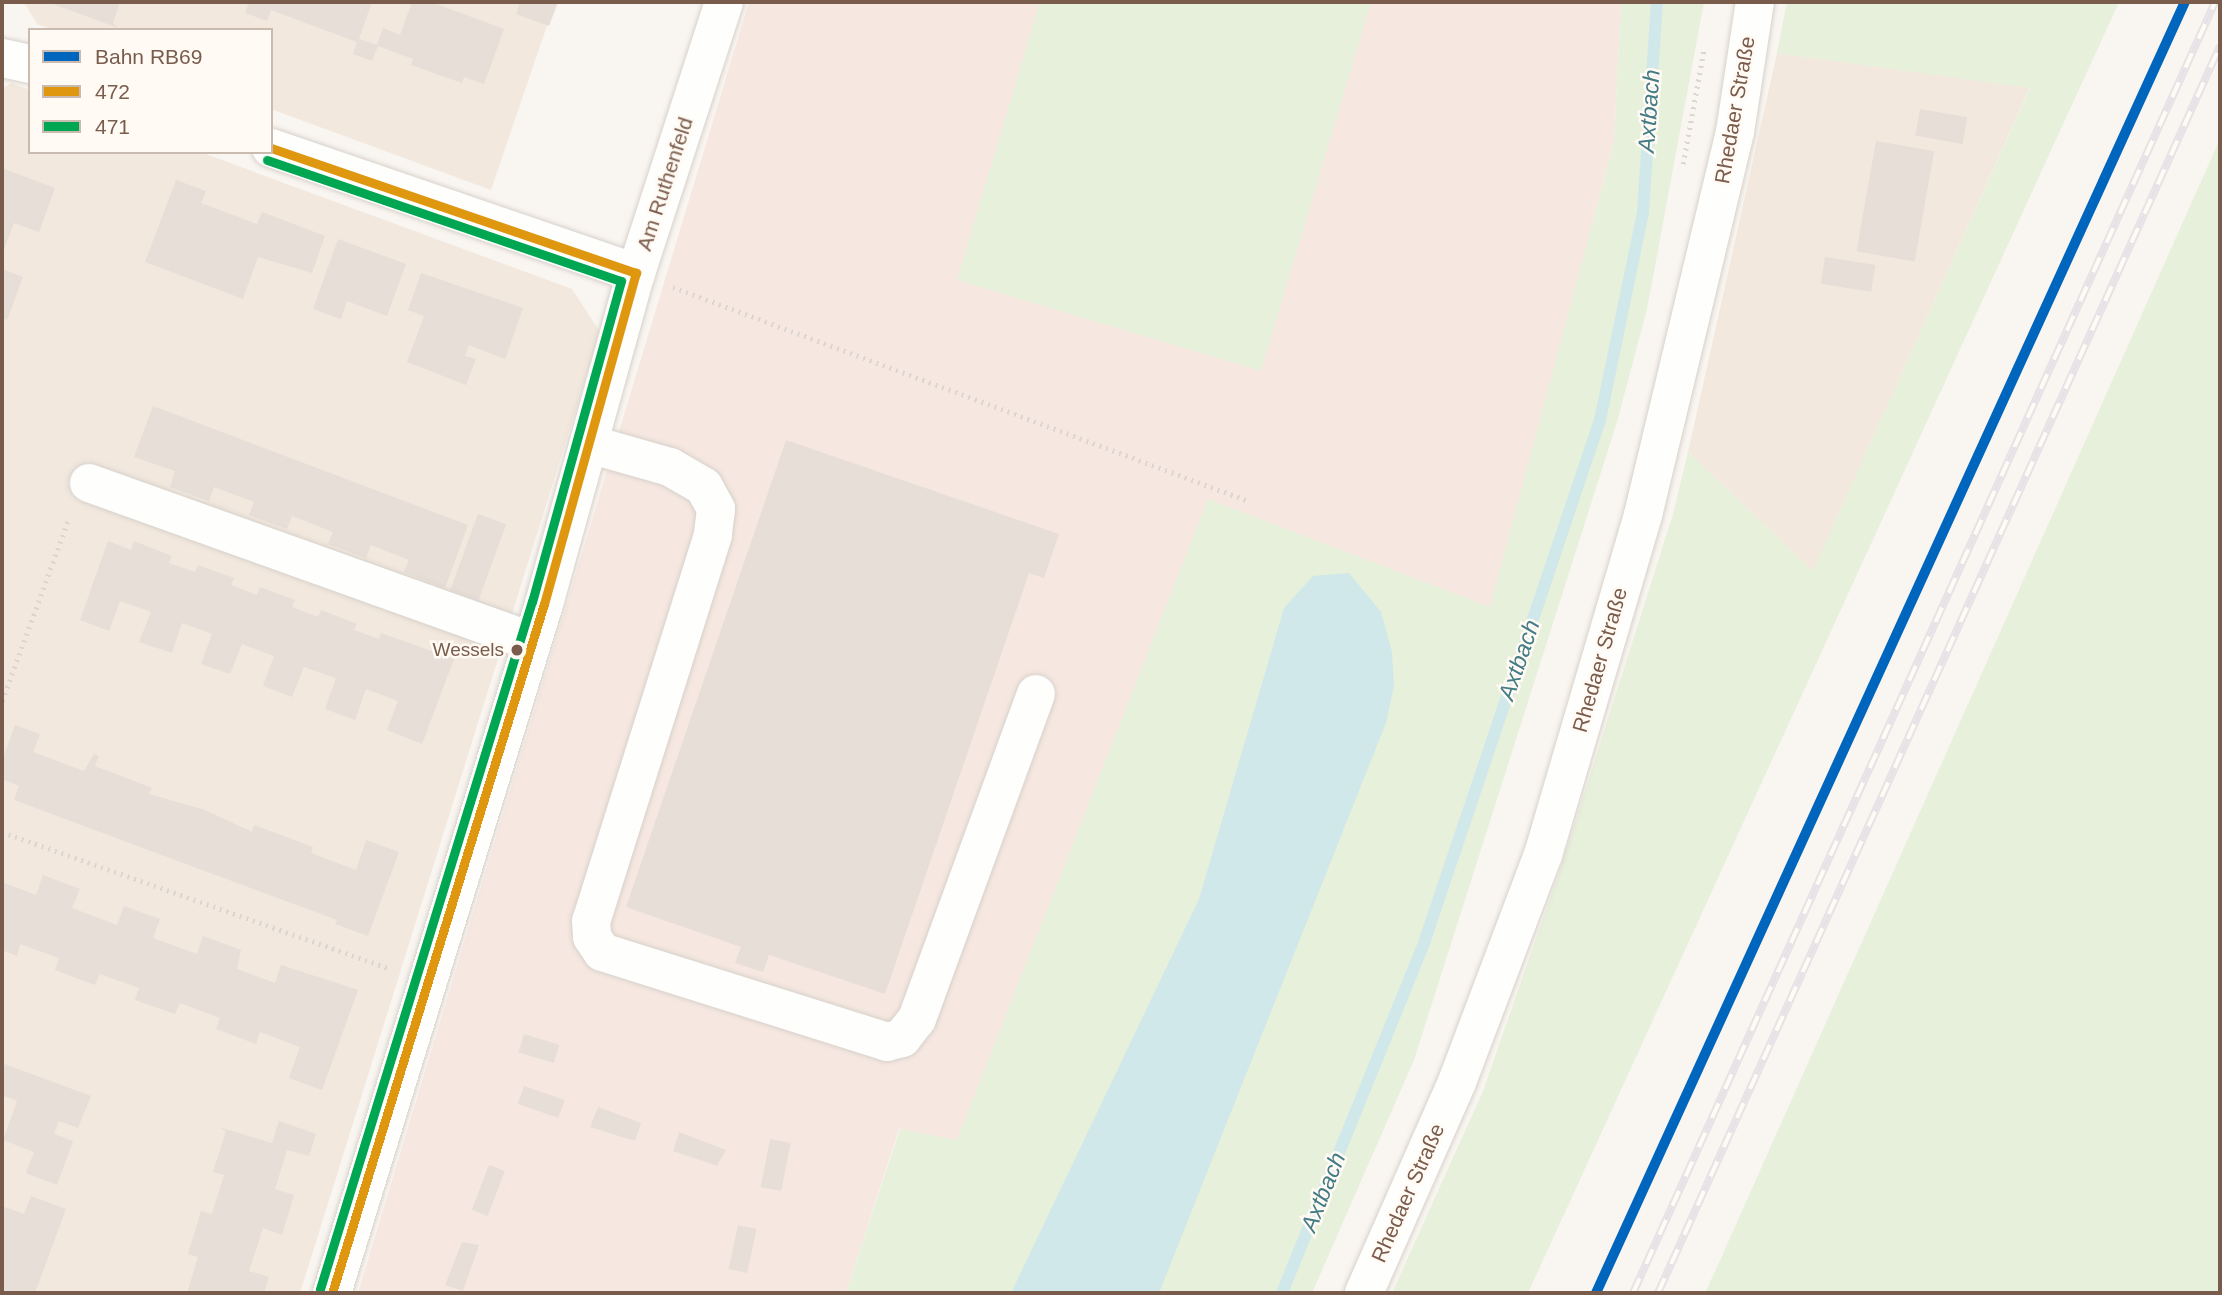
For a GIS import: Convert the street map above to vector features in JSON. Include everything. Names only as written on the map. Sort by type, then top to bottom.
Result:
[{"type":"street","name":"Am Ruthenfeld","points":[[332,1293],[531,641],[636,273],[724,2]]},
{"type":"street","name":"Rhedaer Straße","points":[[1364,1293],[1457,1082],[1543,855],[1643,515],[1735,132],[1755,2]]},
{"type":"street","points":[[2,58],[28,64]]},
{"type":"street","points":[[273,149],[636,273]]},
{"type":"street","points":[[589,444],[670,467],[704,486],[716,509],[713,535],[591,921],[592,937],[602,952],[887,1042],[902,1038],[917,1019],[1036,694]]},
{"type":"street","points":[[89,483],[531,641]]},
{"type":"path","points":[[1680,179],[1705,43]]},
{"type":"path","points":[[636,273],[1249,501]]},
{"type":"path","points":[[2,701],[79,490],[89,483]]},
{"type":"path","points":[[2,832],[427,982]]},
{"type":"shaded area","points":[[24,2],[555,2],[491,190],[273,110],[273,28],[48,28],[37,24]]},
{"type":"shaded area","points":[[749,2],[1621,2],[1614,142],[1490,608],[1208,500],[957,1141],[899,1129],[846,1293],[358,1293]]},
{"type":"shaded area","points":[[1777,53],[2030,87],[1813,572],[1688,452]]},
{"type":"shaded area","points":[[11,83],[28,89],[28,154],[205,154],[572,289],[600,332],[300,1293],[2,1293],[2,89]]},
{"type":"green space","points":[[1040,2],[1371,2],[1261,371],[957,280]]},
{"type":"green space","points":[[1621,2],[1704,2],[1647,309],[1617,422],[1414,1060],[1312,1293],[846,1293],[900,1129],[957,1140],[1208,499],[1490,607],[1614,142]]},
{"type":"green space","points":[[1787,2],[2119,2],[1528,1293],[1392,1293],[1483,1091],[1561,867],[1673,514],[1688,452],[1813,571],[2030,88],[1777,53]]},
{"type":"green space","points":[[2220,139],[2220,1293],[1705,1293],[1717,1267]]},
{"type":"water","points":[[1349,573],[1381,612],[1392,652],[1394,686],[1386,723],[1159,1293],[1011,1293],[1199,899],[1284,608],[1313,576]]},
{"type":"building","points":[[48,2],[120,2],[113,23],[118,28]]},
{"type":"building","points":[[249,2],[372,2],[359,39],[377,45],[383,28],[400,35],[412,2],[431,2],[504,29],[484,84],[464,77],[462,83],[411,65],[413,59],[378,46],[372,61],[353,54],[357,42],[271,10],[267,21],[245,13]]},
{"type":"building","points":[[520,2],[558,2],[549,26],[516,14]]},
{"type":"building","points":[[1920,109],[1967,117],[1963,144],[1915,136]]},
{"type":"building","points":[[1876,141],[1934,151],[1915,262],[1857,251]]},
{"type":"building","points":[[2,168],[55,188],[39,232],[14,223],[2,255]]},
{"type":"building","points":[[176,180],[206,191],[201,203],[257,224],[262,212],[325,236],[312,273],[258,257],[243,299],[145,262]]},
{"type":"building","points":[[338,239],[406,264],[387,316],[347,301],[341,319],[313,309]]},
{"type":"building","points":[[1825,257],[1875,265],[1871,292],[1821,284]]},
{"type":"building","points":[[2,269],[23,277],[7,320],[2,318]]},
{"type":"building","points":[[421,273],[523,308],[505,359],[469,345],[465,356],[476,359],[466,385],[407,362],[424,316],[408,310]]},
{"type":"building","points":[[153,406],[468,525],[445,588],[404,572],[409,560],[371,545],[366,558],[328,544],[333,532],[292,516],[287,529],[249,515],[254,502],[214,487],[209,501],[170,487],[175,471],[134,457]]},
{"type":"building","points":[[786,440],[1059,534],[1044,578],[1029,573],[885,994],[769,955],[763,972],[735,963],[741,947],[626,907]]},
{"type":"building","points":[[478,514],[506,524],[478,600],[450,590]]},
{"type":"building","points":[[108,541],[131,550],[134,541],[172,556],[169,563],[195,572],[198,565],[234,578],[231,585],[257,595],[260,587],[295,600],[292,607],[318,617],[321,610],[357,624],[354,630],[379,639],[381,633],[454,659],[422,744],[387,730],[398,701],[366,689],[355,720],[325,709],[336,678],[304,667],[292,697],[263,686],[274,656],[242,644],[230,674],[201,664],[212,634],[182,623],[172,653],[139,642],[151,612],[120,601],[109,631],[80,620]]},
{"type":"building","points":[[15,725],[40,734],[33,752],[84,771],[94,754],[99,756],[95,766],[152,788],[149,794],[205,810],[252,832],[254,825],[313,847],[311,853],[356,870],[366,840],[399,852],[368,936],[335,924],[337,920],[14,800],[19,786],[2,779],[2,761]]},
{"type":"building","points":[[43,875],[80,889],[72,908],[117,925],[124,906],[160,919],[153,938],[197,954],[203,936],[241,950],[237,969],[275,983],[281,965],[358,990],[322,1090],[289,1078],[300,1047],[260,1032],[256,1044],[216,1029],[220,1018],[180,1003],[175,1014],[135,1000],[139,988],[100,974],[95,985],[55,970],[59,958],[20,944],[17,956],[2,950],[2,882],[36,895]]},
{"type":"building","points":[[524,1034],[559,1045],[554,1063],[518,1052]]},
{"type":"building","points":[[2,1063],[91,1096],[78,1128],[59,1121],[54,1134],[73,1141],[57,1185],[26,1173],[34,1152],[3,1140],[17,1101],[2,1095]]},
{"type":"building","points":[[524,1086],[565,1100],[558,1118],[518,1104]]},
{"type":"building","points":[[598,1107],[641,1123],[635,1141],[590,1127]]},
{"type":"building","points":[[279,1121],[316,1134],[309,1156],[287,1150],[275,1189],[294,1195],[282,1235],[263,1228],[249,1271],[269,1277],[264,1293],[187,1293],[198,1257],[188,1254],[201,1211],[212,1214],[224,1175],[213,1172],[226,1131],[219,1127],[272,1143]]},
{"type":"building","points":[[679,1132],[726,1150],[717,1166],[673,1151]]},
{"type":"building","points":[[770,1139],[791,1143],[781,1191],[761,1187]]},
{"type":"building","points":[[489,1165],[505,1171],[488,1216],[472,1210]]},
{"type":"building","points":[[31,1196],[66,1209],[35,1293],[2,1293],[2,1206],[24,1214]]},
{"type":"building","points":[[738,1225],[757,1229],[747,1273],[729,1269]]},
{"type":"building","points":[[462,1242],[479,1245],[463,1291],[445,1285]]},
{"type":"waterway","name":"Axtbach","points":[[1282,1293],[1425,940],[1600,420],[1643,212],[1657,2]]},
{"type":"railway","points":[[1633,1293],[2215,2]]},
{"type":"railway","points":[[1658,1293],[2220,46]]},
{"type":"rail line","name":"RB69","points":[[1596,1293],[2185,2]]},
{"type":"transit line","name":"472","points":[[273,149],[636,273]]},
{"type":"transit line","name":"471","points":[[267,160],[621,281],[532,601],[320,1289]]},
{"type":"transit line","name":"472","points":[[332,1293],[544,604],[636,273]]},
{"type":"place","name":"Wessels","points":[[517,650]]}]
